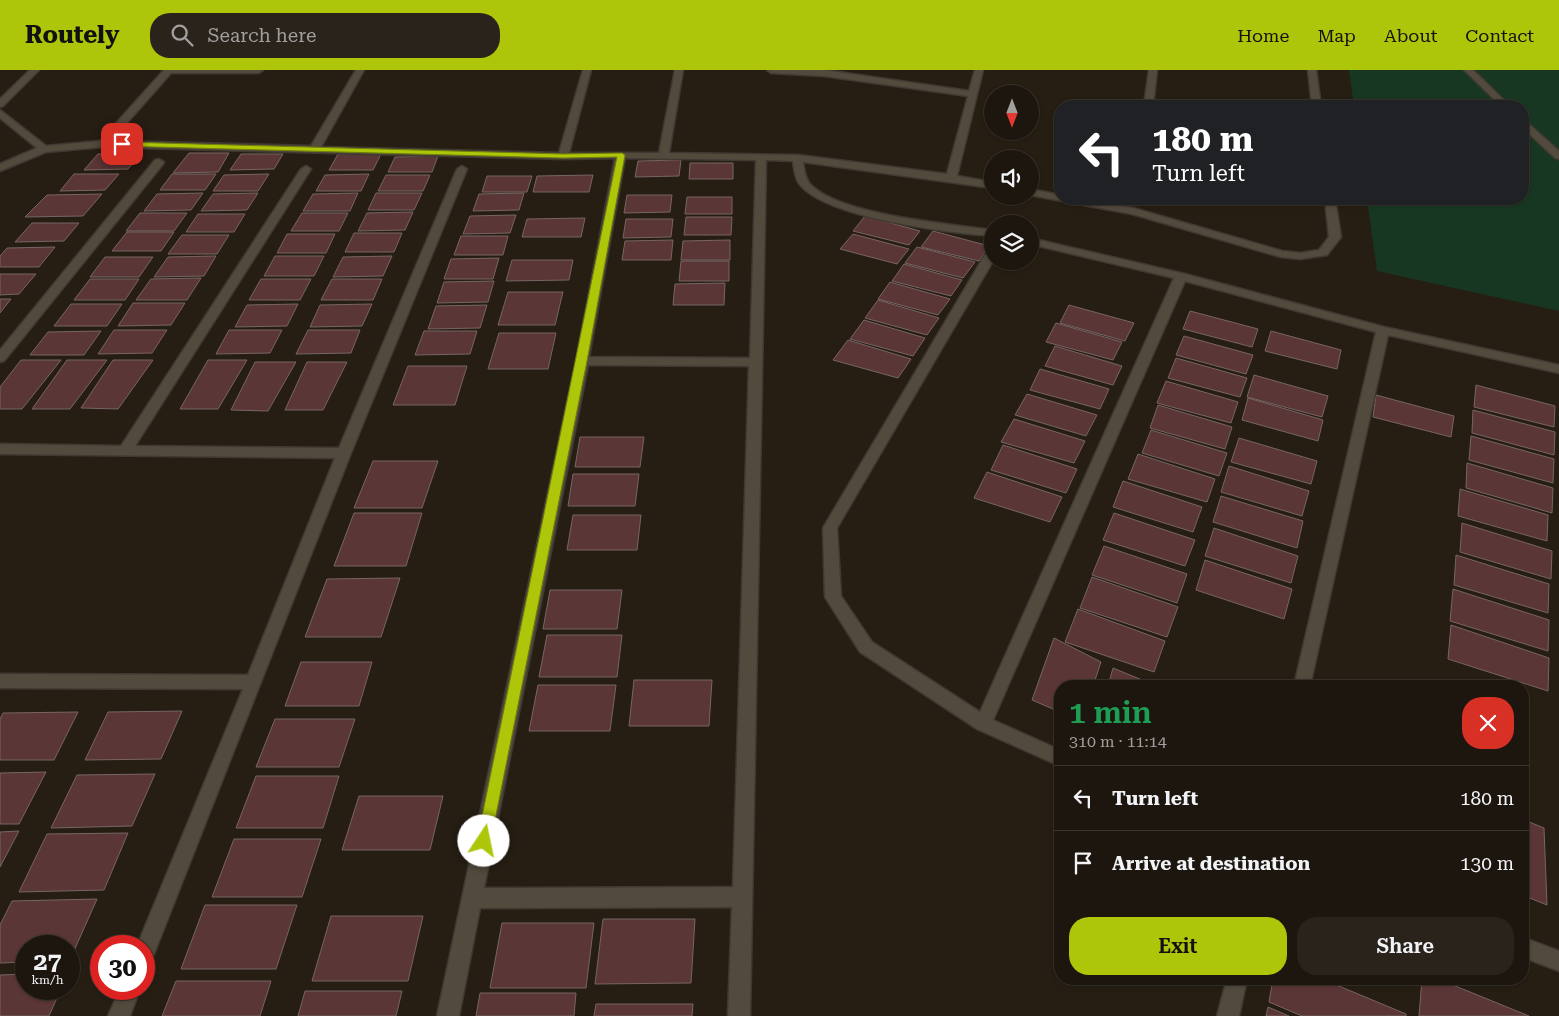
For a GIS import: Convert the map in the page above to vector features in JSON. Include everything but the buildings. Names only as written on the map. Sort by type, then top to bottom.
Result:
[{"type":"street","points":[[0,104],[35,70]]},
{"type":"street","points":[[103,144],[169,70],[259,70]]},
{"type":"street","points":[[315,148],[360,70]]},
{"type":"street","points":[[563,156],[587,70]]},
{"type":"street","points":[[663,156],[679,70]]},
{"type":"street","points":[[771,70],[824,71],[971,94]]},
{"type":"street","points":[[951,178],[971,94],[979,70]]},
{"type":"street","points":[[1149,100],[1152,70]]},
{"type":"street","points":[[1312,70],[1316,100]]},
{"type":"street","points":[[1468,70],[1500,100]]},
{"type":"street","points":[[0,113],[44,149]]},
{"type":"street","points":[[1529,128],[1559,156]]},
{"type":"street","points":[[0,168],[44,149],[103,144],[315,148],[563,156],[622,155],[798,158],[984,184]]},
{"type":"street","points":[[448,1016],[582,361],[622,155]]},
{"type":"street","points":[[739,1016],[761,157]]},
{"type":"street","points":[[798,158],[804,185],[824,199],[874,214],[984,232]]},
{"type":"street","points":[[0,358],[159,162]]},
{"type":"street","points":[[125,450],[306,169]]},
{"type":"street","points":[[152,935],[344,453],[462,169]]},
{"type":"street","points":[[1039,194],[1054,197]]},
{"type":"street","points":[[1100,205],[1133,211],[1281,254],[1300,256],[1323,253],[1335,237],[1331,205]]},
{"type":"street","points":[[1133,211],[1134,205]]},
{"type":"street","points":[[1039,243],[1181,276],[1383,330],[1559,369]]},
{"type":"street","points":[[984,268],[830,528],[833,597],[866,647],[983,724],[1054,755]]},
{"type":"street","points":[[983,724],[1181,276]]},
{"type":"street","points":[[1303,680],[1383,330]]},
{"type":"street","points":[[582,361],[756,362]]},
{"type":"street","points":[[0,448],[344,453]]},
{"type":"street","points":[[0,681],[254,682]]},
{"type":"street","points":[[473,898],[742,897]]},
{"type":"street","points":[[1529,950],[1559,962]]},
{"type":"street","points":[[1228,1016],[1236,985]]},
{"type":"street","points":[[118,1016],[125,1000]]},
{"type":"green space","points":[[1349,70],[1559,70],[1559,311],[1377,271],[1368,205],[1529,205],[1529,100],[1353,100]]},
{"type":"route","points":[[122,144],[563,156],[622,155],[484,841]]}]
